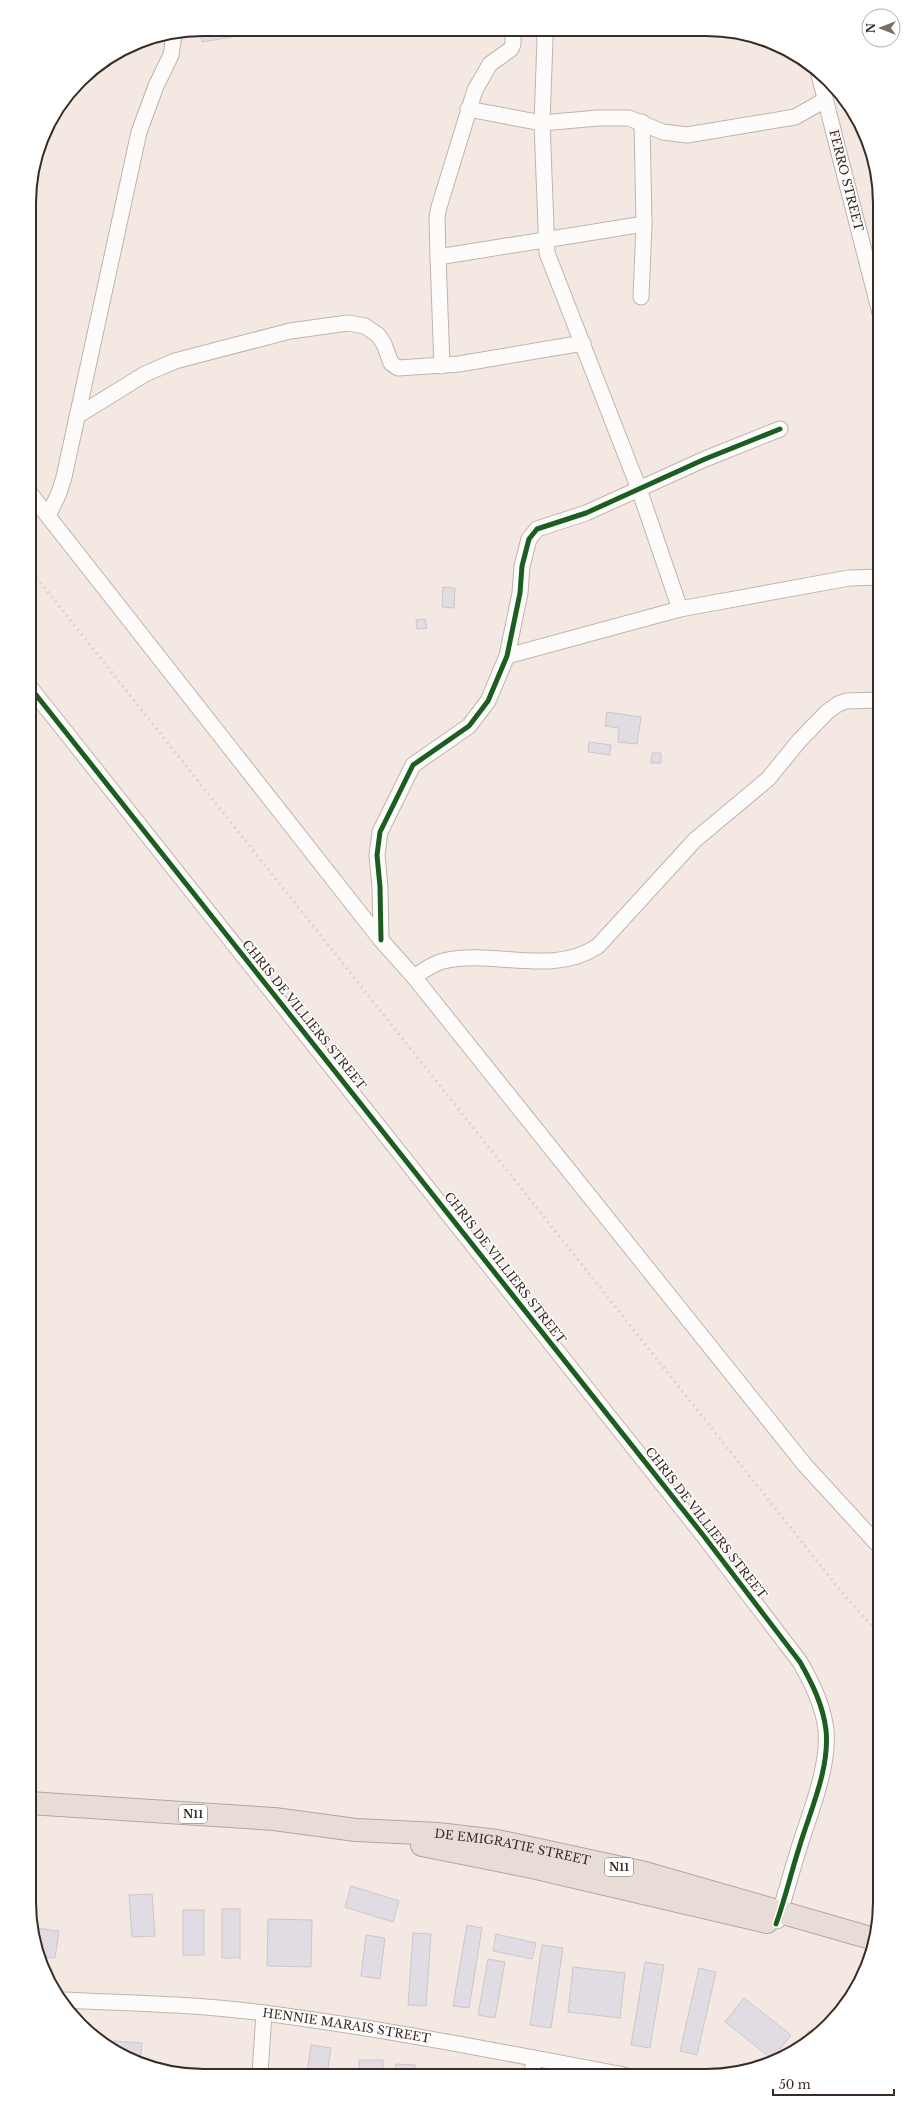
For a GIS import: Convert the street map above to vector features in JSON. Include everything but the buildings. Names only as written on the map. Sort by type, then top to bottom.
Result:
[{"type":"highway","name":"DE EMIGRATIE STREET","points":[[36,1803],[274,1819],[356,1830],[439,1849],[778,1917],[869,1938]]},
{"type":"highway","name":"DE EMIGRATIE STREET","points":[[778,1917],[865,1950]]},
{"type":"street","points":[[442,366],[437,217],[439,207],[475,90],[485,71],[495,60],[510,49],[513,44],[514,36]]},
{"type":"street","points":[[544,36],[542,123],[546,241],[550,265],[583,343],[639,489],[680,610]]},
{"type":"street","points":[[48,516],[59,493],[64,478],[139,132],[156,86],[171,55],[173,39]]},
{"type":"street","name":"FERRO STREET","points":[[821,82],[873,286]]},
{"type":"street","points":[[468,109],[542,123],[616,117],[629,118],[673,135],[700,133],[795,117],[825,100]]},
{"type":"street","points":[[641,297],[644,224],[642,122]]},
{"type":"street","points":[[438,257],[546,241],[644,224]]},
{"type":"street","points":[[77,416],[138,378],[175,361],[290,331],[336,324],[355,324],[370,328],[381,340],[391,363],[395,368],[442,366],[583,343]]},
{"type":"street","points":[[381,940],[380,887],[377,855],[380,832],[413,765],[470,726],[488,701],[507,656],[520,593],[522,566],[529,540],[537,529],[586,513],[780,429]]},
{"type":"street","points":[[36,501],[381,940],[414,977],[804,1464],[873,1539]]},
{"type":"street","points":[[507,656],[680,610],[841,579],[873,577]]},
{"type":"street","name":"CHRIS DE VILLIERS STREET","points":[[36,695],[704,1535],[800,1662],[810,1680],[823,1712],[826,1731],[825,1751],[813,1806],[778,1917]]},
{"type":"street","points":[[414,977],[430,966],[442,961],[454,959],[547,961],[578,957],[589,952],[598,946],[695,840],[768,779],[799,741],[827,712],[846,701],[873,700]]},
{"type":"street","name":"HENNIE MARAIS STREET","points":[[68,2000],[208,2007],[264,2013],[411,2036],[591,2069]]},
{"type":"street","points":[[260,2069],[264,2013]]},
{"type":"street","points":[[533,2069],[534,2058]]},
{"type":"railway","points":[[36,577],[844,1595],[873,1627]]},
{"type":"cycle path","points":[[381,940],[380,887],[377,855],[380,832],[413,765],[469,726],[488,701],[507,656],[520,593],[522,566],[529,539],[537,529],[586,513],[705,459],[780,429]]},
{"type":"cycle path","points":[[36,695],[703,1535],[800,1662],[813,1686],[825,1721],[825,1760],[818,1790],[776,1924]]}]
